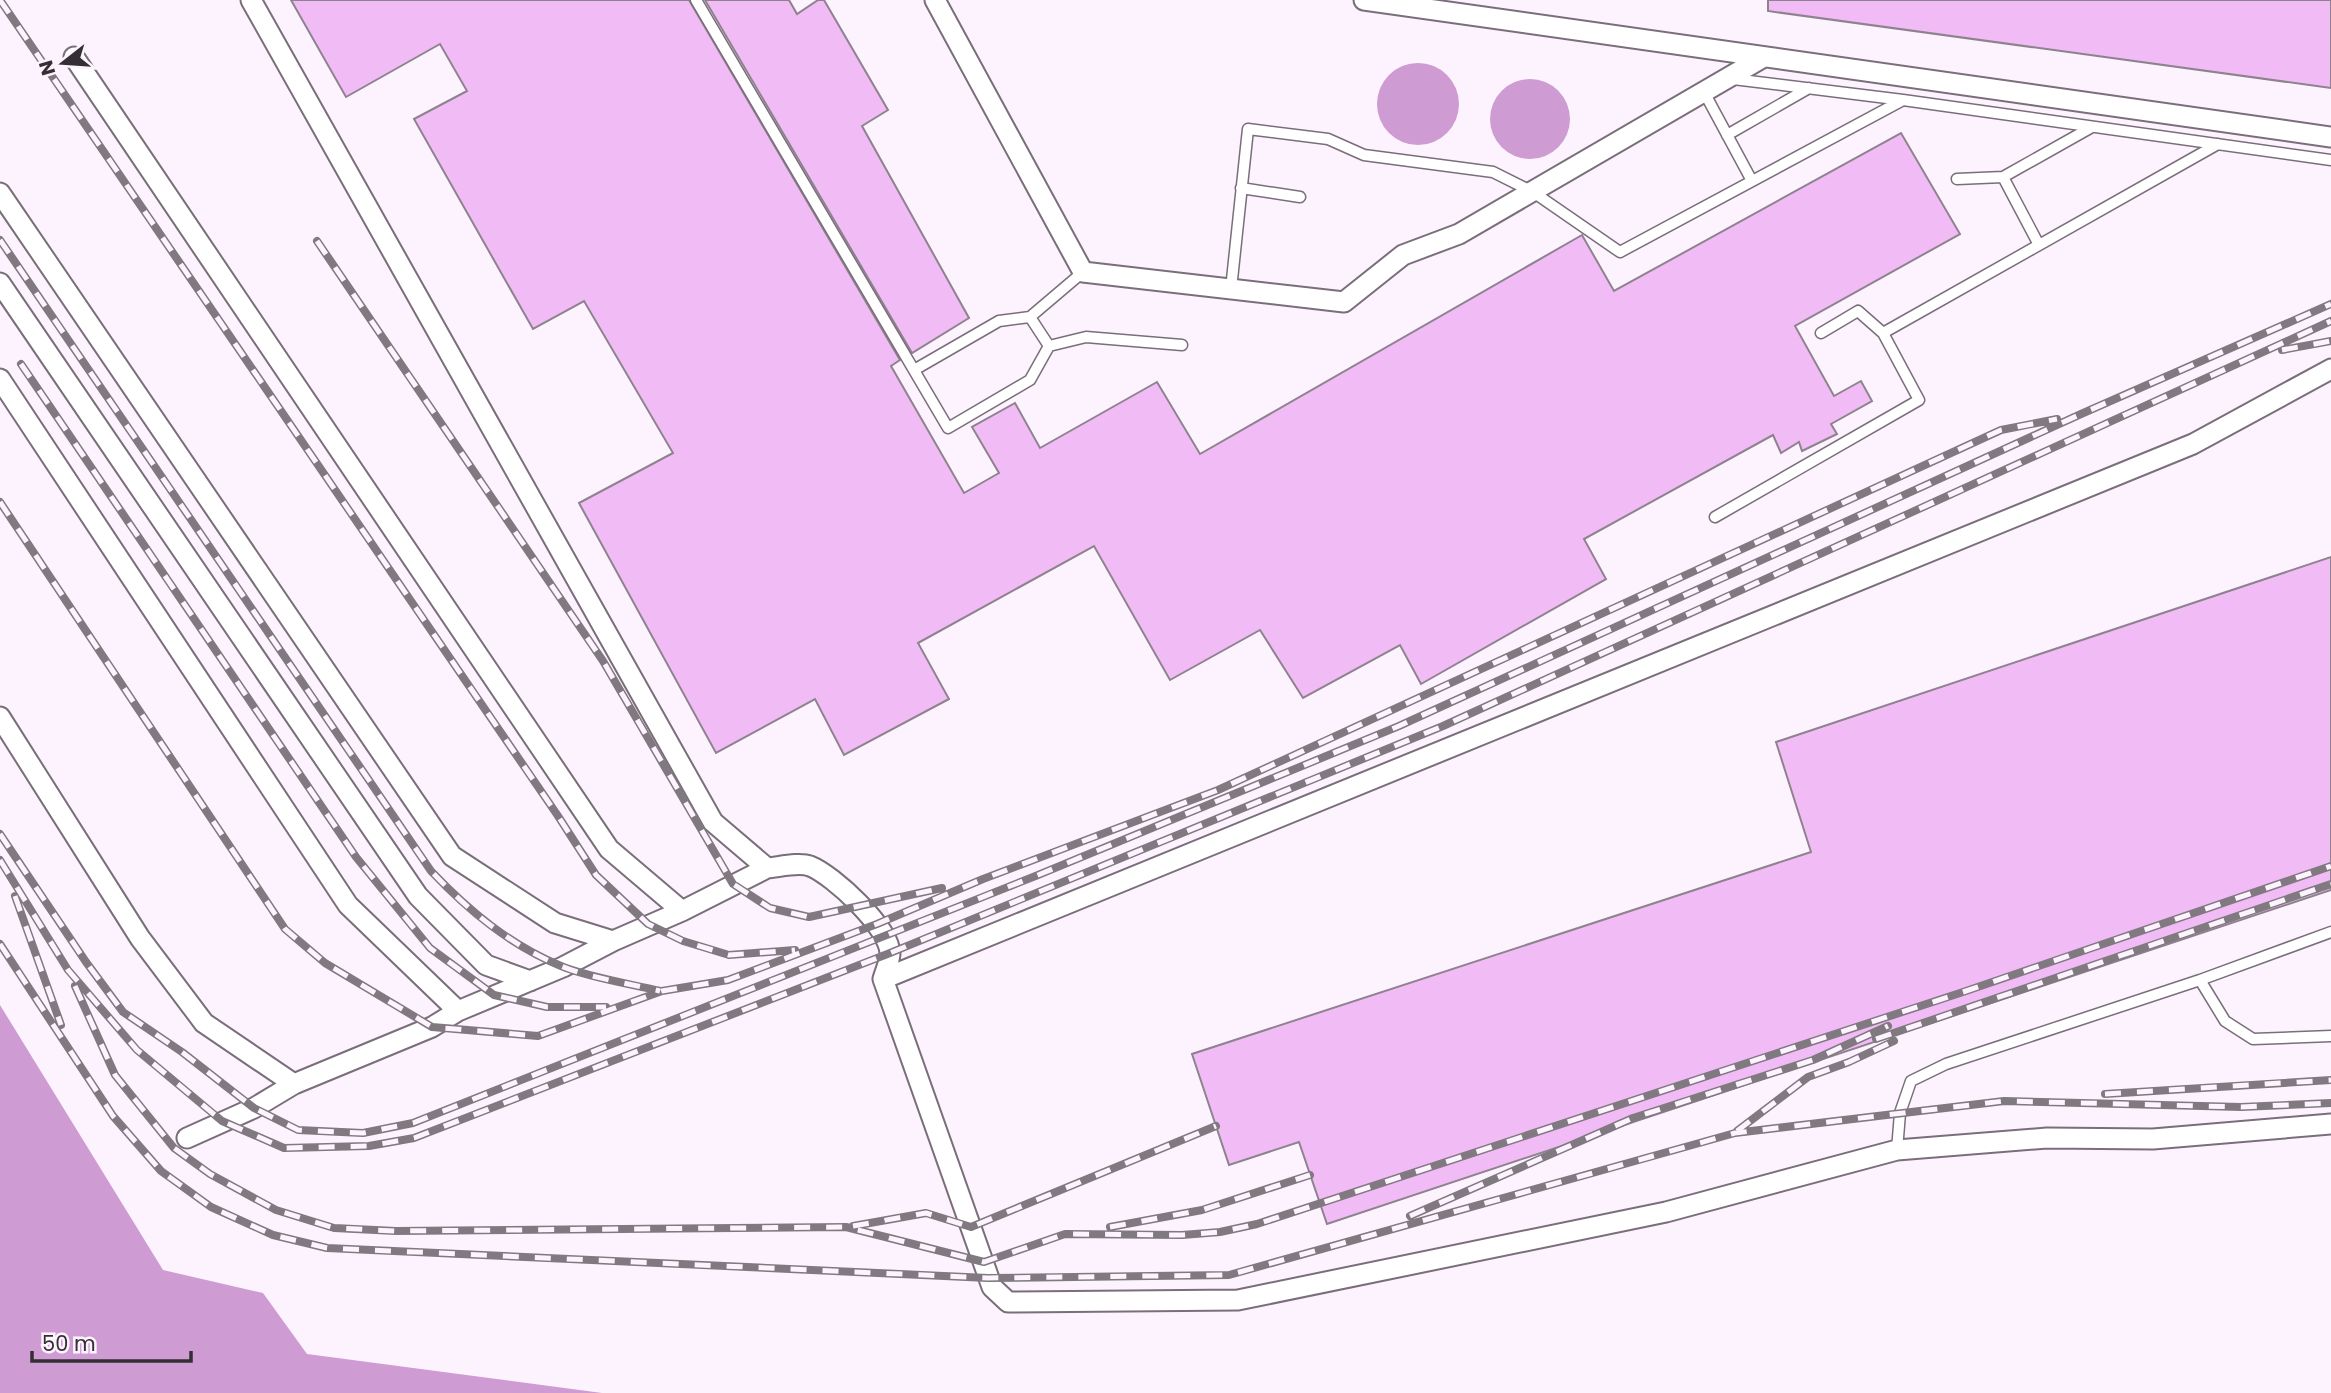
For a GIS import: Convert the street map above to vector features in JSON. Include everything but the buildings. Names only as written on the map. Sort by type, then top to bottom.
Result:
[{"type":"street","points":[[251,0],[713,822],[767,868]]},
{"type":"street","points":[[935,0],[1083,272],[1344,302],[1403,255],[1459,234],[1762,58]]},
{"type":"street","points":[[1364,0],[2331,137]]},
{"type":"street","points":[[74,57],[609,849],[682,911]]},
{"type":"street","points":[[0,193],[452,856],[555,923],[613,940]]},
{"type":"street","points":[[0,283],[418,896],[486,965],[530,981]]},
{"type":"street","points":[[883,979],[2193,444],[2331,369]]},
{"type":"street","points":[[0,379],[348,905],[458,1011]]},
{"type":"street","points":[[0,717],[140,938],[204,1023],[294,1084]]},
{"type":"street","points":[[187,1138],[254,1108],[294,1084],[432,1027],[458,1011],[563,967],[613,940],[682,911],[767,868],[809,866],[836,884],[877,924],[890,953],[883,979],[992,1287],[1008,1302],[1238,1300],[1666,1212],[1897,1150],[2047,1138],[2153,1139],[2331,1124]]},
{"type":"lane","points":[[696,0],[948,428],[1030,380],[1049,346],[1086,337],[1182,345]]},
{"type":"lane","points":[[1728,78],[2331,160]]},
{"type":"lane","points":[[1727,135],[1809,88]]},
{"type":"lane","points":[[1704,92],[1752,181]]},
{"type":"lane","points":[[1231,289],[1248,129],[1328,139],[1364,155],[1493,172],[1533,192],[1620,252],[1903,100]]},
{"type":"lane","points":[[1957,179],[2003,177],[2092,127]]},
{"type":"lane","points":[[1883,333],[2218,144]]},
{"type":"lane","points":[[2003,177],[2039,245]]},
{"type":"lane","points":[[1241,188],[1300,197]]},
{"type":"lane","points":[[914,370],[999,321],[1030,317],[1083,272]]},
{"type":"lane","points":[[1716,517],[1919,400],[1883,333],[1858,312],[1821,333]]},
{"type":"lane","points":[[1030,317],[1049,346]]},
{"type":"lane","points":[[1897,1150],[1899,1113],[1911,1081],[1946,1064],[2200,980],[2331,932]]},
{"type":"lane","points":[[2200,980],[2225,1021],[2253,1039],[2331,1036]]},
{"type":"shaded area","points":[[1418,63],[1434,66],[1447,75],[1456,88],[1459,104],[1456,120],[1447,133],[1434,142],[1418,145],[1402,142],[1389,133],[1380,120],[1377,104],[1380,88],[1389,75],[1402,66]]},
{"type":"shaded area","points":[[1530,79],[1545,82],[1558,91],[1567,104],[1570,119],[1567,134],[1558,147],[1545,156],[1530,159],[1515,156],[1502,147],[1493,134],[1490,119],[1493,104],[1502,91],[1515,82]]},
{"type":"shaded area","points":[[0,1005],[163,1270],[263,1293],[307,1354],[602,1393],[0,1393]]},
{"type":"railway","points":[[0,0],[596,875],[648,924],[683,941],[729,955],[795,950]]},
{"type":"railway","points":[[0,240],[431,871],[491,926],[542,958],[583,974],[660,991]]},
{"type":"railway","points":[[317,241],[603,661],[733,884],[770,908],[809,917],[942,888]]},
{"type":"railway","points":[[0,834],[123,1012],[182,1052],[254,1108],[298,1130],[363,1133],[413,1123],[1038,875],[1399,726],[2081,414],[2331,304]]},
{"type":"railway","points":[[0,860],[68,970],[137,1050],[222,1121],[284,1148],[369,1146],[414,1138],[890,953],[1443,726],[2331,321]]},
{"type":"railway","points":[[2282,350],[2331,341]]},
{"type":"railway","points":[[21,364],[356,857],[430,948],[494,995],[547,1007],[606,1007]]},
{"type":"railway","points":[[0,502],[285,929],[325,963],[432,1027],[538,1036],[662,991],[728,980],[1218,790],[2001,430],[2057,419]]},
{"type":"railway","points":[[75,986],[115,1075],[174,1148],[210,1174],[276,1210],[334,1228],[396,1231],[846,1227],[984,1262],[1065,1234],[1182,1235],[1220,1232],[1257,1224],[1963,992],[2331,866]]},
{"type":"railway","points":[[1876,1039],[2331,884]]},
{"type":"railway","points":[[15,896],[61,1025]]},
{"type":"railway","points":[[0,944],[113,1116],[161,1171],[211,1207],[273,1235],[327,1248],[988,1278],[1229,1275],[1735,1133],[2004,1101],[2241,1107],[2331,1103]]},
{"type":"railway","points":[[1410,1216],[1633,1118],[1813,1060],[1888,1026]]},
{"type":"railway","points":[[1737,1131],[1808,1077],[1894,1041]]},
{"type":"railway","points":[[2105,1094],[2331,1080]]},
{"type":"railway","points":[[853,1226],[926,1213],[971,1227],[1216,1126]]},
{"type":"railway","points":[[1110,1227],[1202,1210],[1310,1175]]}]
